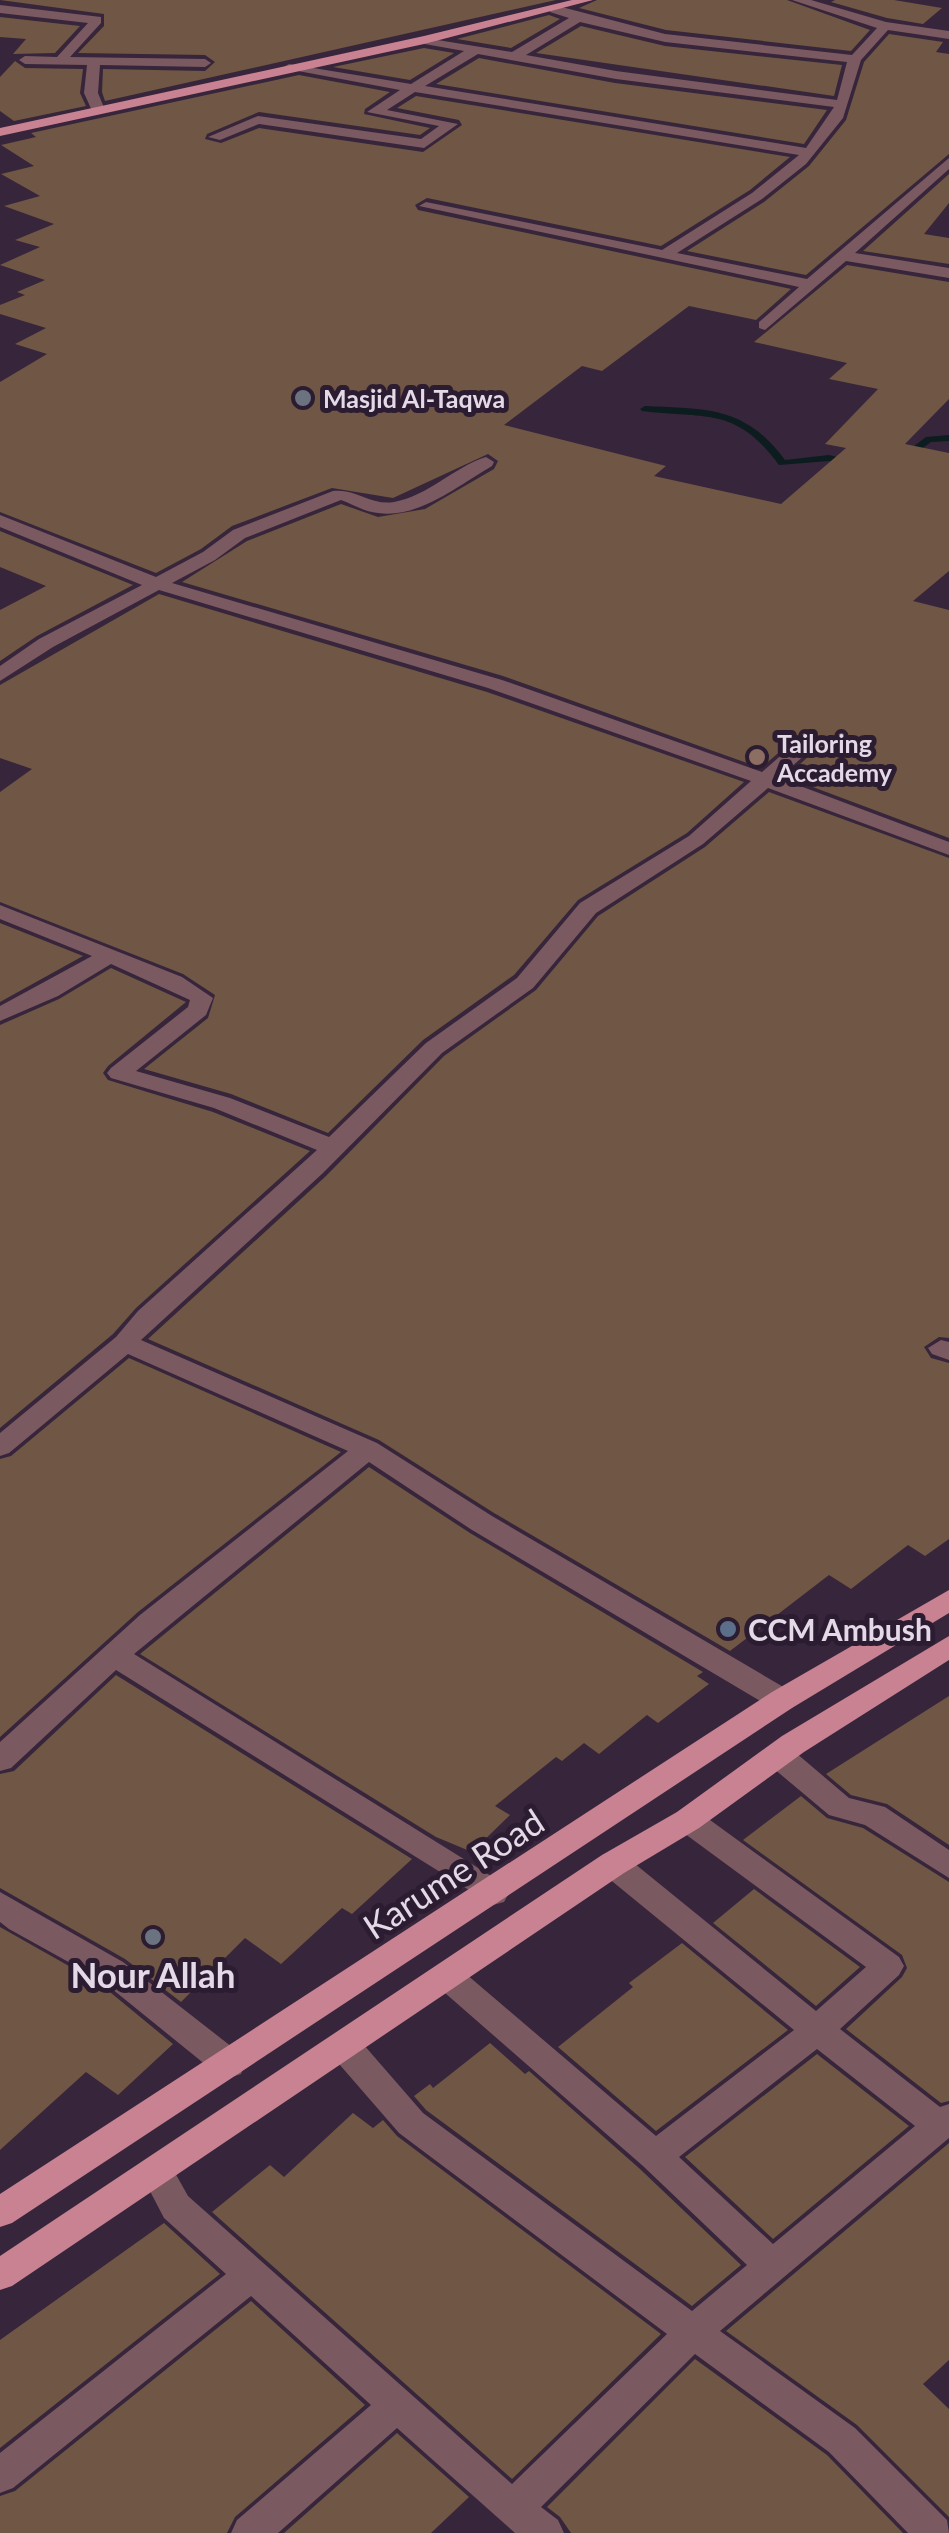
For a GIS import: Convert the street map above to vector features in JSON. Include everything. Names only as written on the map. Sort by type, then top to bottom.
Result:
[{"type":"main road","points":[[0,132],[424,40],[587,0]]},
{"type":"main road","name":"Karume Road","points":[[0,2212],[782,1700],[949,1600]]},
{"type":"main road","points":[[0,2275],[448,1978],[612,1864],[688,1820],[778,1755],[949,1646]]},
{"type":"street","points":[[798,0],[886,26],[949,35]]},
{"type":"street","points":[[554,8],[578,18],[670,38],[855,60]]},
{"type":"street","points":[[0,9],[91,12],[96,20],[60,61]]},
{"type":"street","points":[[512,58],[578,18]]},
{"type":"street","points":[[662,256],[756,198],[808,152],[832,124],[855,60],[886,26]]},
{"type":"street","points":[[424,40],[512,58],[748,95],[840,104]]},
{"type":"street","points":[[215,137],[258,120],[421,145],[452,124],[374,112],[473,51]]},
{"type":"street","points":[[26,60],[205,64]]},
{"type":"street","points":[[94,62],[92,76],[96,80],[91,93],[98,110]]},
{"type":"street","points":[[289,68],[410,91],[808,152]]},
{"type":"street","points":[[765,325],[949,162]]},
{"type":"street","points":[[426,206],[812,286]]},
{"type":"street","points":[[845,256],[949,273]]},
{"type":"street","points":[[0,675],[46,643],[209,556],[239,534],[330,497],[348,496],[376,508],[390,508],[426,496],[486,462]]},
{"type":"street","points":[[0,520],[37,539],[153,584],[432,664],[767,779],[949,849]]},
{"type":"street","points":[[0,1447],[124,1343],[147,1316],[315,1168],[434,1048],[525,983],[588,908],[696,840],[801,748]]},
{"type":"street","points":[[0,911],[110,955],[202,998],[198,1010],[120,1072],[222,1104],[332,1147]]},
{"type":"street","points":[[0,1014],[50,992],[110,955]]},
{"type":"street","points":[[124,1343],[368,1449],[482,1523],[782,1700]]},
{"type":"street","points":[[0,1760],[187,1591],[368,1449]]},
{"type":"street","points":[[114,1655],[492,1893]]},
{"type":"street","points":[[778,1755],[840,1807],[874,1815],[949,1866]]},
{"type":"street","points":[[654,2156],[817,2030],[888,1966],[688,1820]]},
{"type":"street","points":[[514,2509],[692,2333],[944,2122],[817,2030],[612,1864]]},
{"type":"street","points":[[0,1904],[20,1920],[112,1971],[229,2064]]},
{"type":"street","points":[[448,1978],[654,2156],[774,2268]]},
{"type":"street","points":[[345,2047],[412,2123],[842,2440],[934,2533]]},
{"type":"street","points":[[156,2172],[176,2207],[545,2533]]},
{"type":"street","points":[[0,2476],[252,2274]]},
{"type":"street","points":[[250,2533],[397,2404]]},
{"type":"building","points":[[0,0],[556,0],[105,101],[103,69],[205,71],[215,62],[205,55],[78,53],[104,26],[104,14]]},
{"type":"building","points":[[597,0],[787,0],[870,30],[851,51],[666,30],[579,8]]},
{"type":"building","points":[[894,0],[942,8],[923,24],[831,2]]},
{"type":"building","points":[[549,15],[560,19],[511,48],[457,39]]},
{"type":"building","points":[[0,17],[80,26],[55,53],[13,54],[26,39],[0,37]]},
{"type":"building","points":[[581,26],[665,46],[842,65],[834,96],[536,53]]},
{"type":"building","points":[[889,34],[943,42],[936,52],[949,54],[949,154],[806,275],[687,251],[764,202],[809,166],[846,120],[864,62]]},
{"type":"building","points":[[424,48],[454,53],[410,80],[333,67]]},
{"type":"building","points":[[479,58],[615,83],[827,110],[804,144],[436,84]]},
{"type":"building","points":[[15,61],[25,68],[83,69],[80,93],[86,106],[14,121],[0,111],[0,77]]},
{"type":"building","points":[[299,75],[390,92],[365,109],[364,114],[430,128],[420,135],[259,112],[207,134],[205,139],[221,143],[259,128],[423,152],[462,125],[459,120],[397,108],[416,96],[790,157],[750,190],[661,246],[427,198],[415,205],[418,210],[791,289],[756,320],[689,306],[602,371],[582,366],[504,425],[666,466],[654,476],[781,504],[846,448],[825,444],[878,389],[829,379],[847,363],[754,342],[847,265],[949,282],[949,399],[905,444],[949,453],[949,571],[913,601],[949,610],[949,838],[786,777],[810,755],[812,744],[808,740],[792,741],[761,768],[503,676],[182,582],[247,541],[341,504],[378,517],[425,509],[494,469],[498,461],[488,454],[393,498],[332,488],[232,526],[201,549],[156,573],[0,512],[0,382],[47,354],[15,344],[46,328],[0,314],[0,305],[25,295],[17,292],[45,280],[0,265],[40,247],[15,240],[54,224],[4,206],[40,196],[1,174],[34,166],[1,145],[36,137],[31,133]]},
{"type":"building","points":[[949,174],[949,203],[924,234],[949,238],[949,264],[863,251]]},
{"type":"building","points":[[0,531],[133,585],[37,636],[0,661],[0,610],[46,586],[0,567]]},
{"type":"building","points":[[159,594],[487,692],[744,782],[687,833],[578,900],[514,975],[423,1040],[328,1133],[231,1094],[144,1069],[208,1018],[215,995],[183,974],[0,902],[0,792],[32,769],[0,758],[0,685]]},
{"type":"building","points":[[769,792],[949,858],[949,1338],[939,1337],[924,1347],[931,1358],[949,1363],[949,1539],[925,1556],[908,1545],[851,1589],[829,1575],[730,1651],[494,1513],[379,1440],[148,1339],[326,1176],[444,1056],[536,990],[598,916],[705,847]]},
{"type":"building","points":[[0,923],[83,956],[0,1002]]},
{"type":"building","points":[[111,968],[186,1002],[108,1066],[103,1073],[108,1080],[213,1112],[310,1151],[136,1308],[113,1334],[0,1428],[0,1025],[59,999]]},
{"type":"building","points":[[129,1358],[341,1452],[138,1612],[0,1737],[0,1459],[11,1456]]},
{"type":"building","points":[[369,1467],[470,1533],[703,1672],[697,1676],[709,1684],[658,1723],[647,1715],[599,1754],[584,1743],[562,1761],[556,1757],[495,1806],[510,1815],[472,1852],[436,1837],[140,1654]]},
{"type":"building","points":[[116,1675],[412,1859],[352,1914],[342,1908],[281,1964],[245,1938],[181,2002],[125,1959],[0,1888],[0,1774],[14,1771]]},
{"type":"building","points":[[949,1696],[949,1845],[887,1804],[851,1795],[826,1774]]},
{"type":"building","points":[[801,1796],[827,1818],[863,1828],[949,1882],[949,2101],[941,2103],[846,2029],[902,1977],[907,1968],[902,1955],[743,1840]]},
{"type":"building","points":[[754,1889],[860,1967],[816,2006],[713,1923]]},
{"type":"building","points":[[0,1927],[99,1983],[173,2044],[118,2095],[86,2072],[0,2150]]},
{"type":"building","points":[[682,1943],[788,2030],[656,2131],[558,2047],[633,1987],[629,1983]]},
{"type":"building","points":[[490,2043],[525,2074],[529,2071],[640,2169],[741,2265],[692,2306],[426,2110],[414,2096],[430,2084],[433,2088]]},
{"type":"building","points":[[817,2054],[909,2126],[773,2239],[685,2157]]},
{"type":"building","points":[[353,2113],[373,2128],[383,2120],[397,2136],[661,2334],[512,2479],[212,2212],[270,2165],[284,2177]]},
{"type":"building","points":[[949,2143],[949,2360],[923,2384],[949,2409],[949,2517],[857,2425],[726,2331]]},
{"type":"building","points":[[164,2223],[220,2274],[0,2448],[0,2340]]},
{"type":"building","points":[[251,2301],[365,2405],[235,2517],[227,2533],[0,2533],[0,2496],[15,2491]]},
{"type":"building","points":[[695,2359],[827,2455],[903,2533],[571,2533],[547,2507]]},
{"type":"building","points":[[397,2433],[469,2497],[431,2533],[284,2533]]},
{"type":"waterway","points":[[645,409],[705,413],[739,422],[769,444],[782,463],[829,458],[850,461]]},
{"type":"waterway","points":[[902,459],[929,439],[949,438]]},
{"type":"place","name":"Masjid Al-Taqwa","points":[[303,398]]},
{"type":"place","name":"Tailoring Accademy","points":[[757,757]]},
{"type":"place","name":"CCM Ambush","points":[[728,1629]]},
{"type":"place","name":"Nour Allah","points":[[153,1937]]}]
